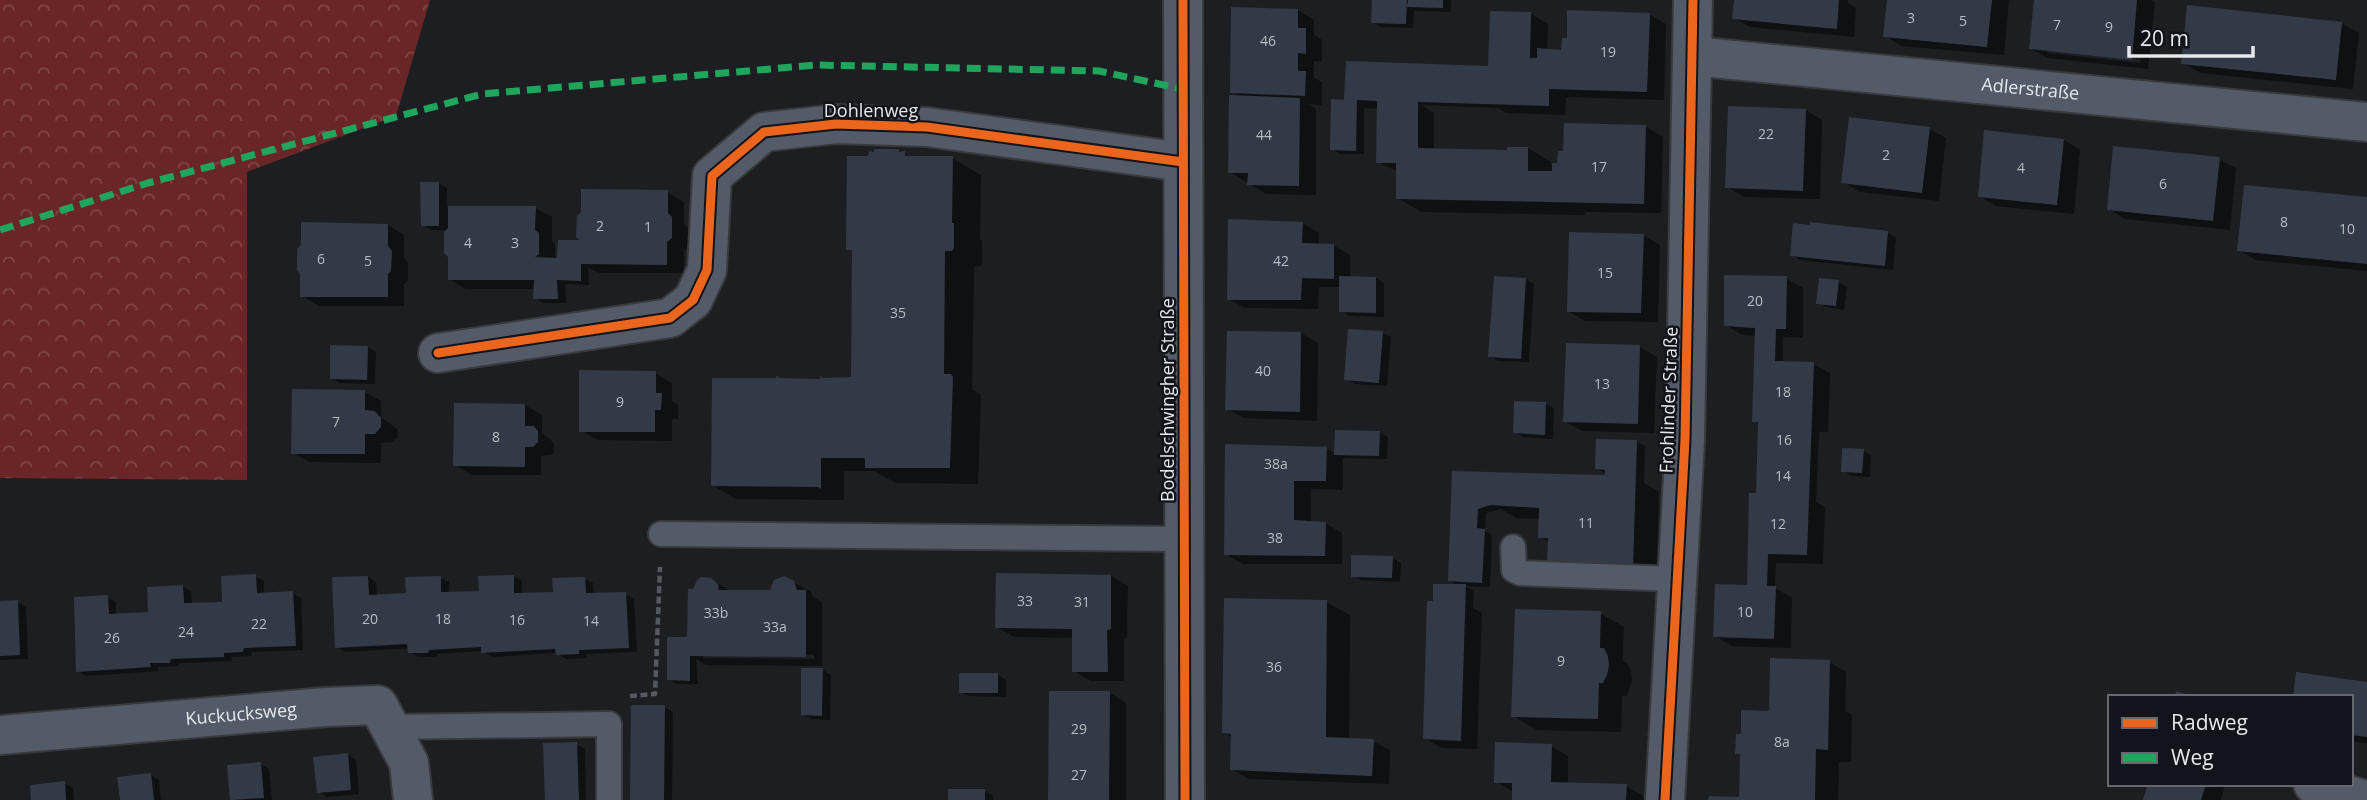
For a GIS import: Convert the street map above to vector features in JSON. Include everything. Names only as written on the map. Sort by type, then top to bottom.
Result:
[{"type":"street","name":"Bodelschwingher Straße","points":[[1183,0],[1185,800]]},
{"type":"street","name":"Frohlinder Straße","points":[[1665,800],[1685,440],[1693,0]]},
{"type":"street","name":"Adlerstraße","points":[[1692,56],[2367,122]]},
{"type":"street","name":"Dohlenweg","points":[[438,352],[670,318],[693,300],[707,270],[712,176],[764,132],[836,124],[927,127],[1183,162]]},
{"type":"street","name":"Kuckucksweg","points":[[0,736],[378,705],[409,763],[413,800]]},
{"type":"street","points":[[2320,786],[2365,800]]},
{"type":"lane","points":[[661,534],[1184,539]]},
{"type":"lane","points":[[1513,547],[1514,570],[1520,573],[1677,579]]},
{"type":"lane","points":[[389,727],[609,723],[610,799]]},
{"type":"path","points":[[629,696],[655,694],[661,534]]},
{"type":"green space","points":[[0,0],[430,0],[396,116],[247,172],[247,480],[0,478]]},
{"type":"building","points":[[1372,0],[1407,0],[1406,24],[1371,23]]},
{"type":"building","points":[[1408,0],[1443,0],[1443,8],[1407,7]]},
{"type":"building","points":[[1734,0],[1839,0],[1837,29],[1732,19]]},
{"type":"building","points":[[1887,0],[1992,0],[1987,47],[1883,37]]},
{"type":"building","points":[[2034,0],[2137,0],[2132,60],[2029,49]]},
{"type":"building","points":[[2187,5],[2342,22],[2336,80],[2181,64]]},
{"type":"building","points":[[1231,7],[1298,9],[1298,28],[1306,28],[1306,54],[1298,53],[1298,71],[1306,71],[1305,96],[1230,93]]},
{"type":"building","points":[[1567,10],[1650,13],[1647,92],[1549,89],[1549,106],[1418,102],[1418,148],[1507,150],[1507,147],[1528,147],[1528,171],[1552,171],[1552,163],[1557,163],[1558,151],[1563,151],[1564,123],[1646,125],[1644,204],[1396,199],[1396,163],[1376,163],[1377,101],[1357,100],[1356,151],[1330,150],[1331,99],[1344,100],[1346,61],[1488,66],[1490,11],[1531,12],[1530,58],[1537,58],[1537,48],[1561,50],[1562,38],[1567,38]]},
{"type":"building","points":[[1229,95],[1300,98],[1299,186],[1247,185],[1248,173],[1228,173]]},
{"type":"building","points":[[1728,106],[1806,109],[1803,191],[1725,188]]},
{"type":"building","points":[[1849,117],[1930,127],[1922,193],[1841,183]]},
{"type":"building","points":[[1984,130],[2064,139],[2057,205],[1978,197]]},
{"type":"building","points":[[2113,146],[2220,157],[2213,221],[2107,210]]},
{"type":"building","points":[[874,149],[899,149],[899,152],[905,151],[905,156],[953,156],[954,248],[952,251],[945,251],[944,374],[951,374],[953,377],[950,468],[865,468],[863,458],[821,458],[821,489],[711,486],[712,378],[776,378],[777,375],[779,378],[820,379],[821,375],[822,378],[851,377],[852,250],[846,250],[847,156],[868,156],[869,151],[874,152]]},
{"type":"building","points":[[420,182],[439,182],[439,226],[421,226]]},
{"type":"building","points":[[2244,185],[2367,197],[2367,264],[2237,251]]},
{"type":"building","points":[[581,189],[668,190],[672,238],[667,242],[667,265],[581,264],[581,281],[557,280],[558,299],[533,299],[534,280],[448,280],[444,232],[448,228],[448,206],[536,206],[535,230],[539,233],[539,254],[535,257],[557,258],[558,240],[580,240],[576,237],[577,216],[581,212]]},
{"type":"building","points":[[1228,219],[1303,222],[1302,243],[1334,244],[1334,279],[1302,278],[1301,300],[1227,300]]},
{"type":"building","points":[[301,222],[388,224],[388,246],[392,251],[388,297],[300,297],[297,249],[301,245]]},
{"type":"building","points":[[1810,222],[1888,231],[1885,266],[1790,256],[1793,223],[1810,225]]},
{"type":"building","points":[[1569,232],[1644,234],[1641,313],[1567,312]]},
{"type":"building","points":[[1724,275],[1787,276],[1786,329],[1776,329],[1775,361],[1814,362],[1807,555],[1768,554],[1767,586],[1776,586],[1774,639],[1713,637],[1715,584],[1747,585],[1749,493],[1756,493],[1758,422],[1752,422],[1755,328],[1724,326]]},
{"type":"building","points":[[1339,276],[1376,277],[1376,313],[1339,312]]},
{"type":"building","points":[[1494,276],[1526,278],[1521,359],[1488,357]]},
{"type":"building","points":[[1819,278],[1839,280],[1836,306],[1816,304]]},
{"type":"building","points":[[1348,329],[1383,331],[1379,383],[1344,380]]},
{"type":"building","points":[[1227,331],[1301,332],[1300,412],[1225,410]]},
{"type":"building","points":[[1566,343],[1640,345],[1638,424],[1563,422]]},
{"type":"building","points":[[330,345],[368,346],[367,380],[330,379]]},
{"type":"building","points":[[579,370],[656,371],[656,393],[662,393],[661,410],[655,410],[655,432],[579,432]]},
{"type":"building","points":[[292,389],[365,390],[365,410],[375,411],[381,418],[381,427],[375,434],[365,434],[365,454],[291,454]]},
{"type":"building","points":[[1514,401],[1546,402],[1545,435],[1513,433]]},
{"type":"building","points":[[454,403],[525,404],[525,426],[534,426],[538,431],[538,442],[533,447],[525,447],[525,467],[453,466]]},
{"type":"building","points":[[1335,430],[1380,431],[1379,456],[1334,455]]},
{"type":"building","points":[[1596,439],[1637,440],[1633,568],[1547,565],[1548,538],[1538,538],[1539,508],[1491,505],[1478,509],[1477,528],[1485,529],[1482,583],[1448,581],[1452,471],[1605,475],[1605,470],[1595,469]]},
{"type":"building","points":[[1225,444],[1327,447],[1326,481],[1294,481],[1294,520],[1326,522],[1325,556],[1224,555]]},
{"type":"building","points":[[1842,448],[1864,449],[1862,473],[1841,472]]},
{"type":"building","points":[[1351,555],[1393,556],[1392,578],[1351,577]]},
{"type":"building","points":[[996,573],[1111,575],[1111,629],[1107,630],[1108,672],[1072,672],[1072,629],[995,628]]},
{"type":"building","points":[[256,574],[257,593],[293,591],[296,646],[244,648],[243,652],[224,653],[224,657],[171,659],[170,663],[150,663],[151,667],[76,672],[74,597],[108,595],[109,614],[148,612],[147,587],[183,585],[184,603],[222,602],[221,576]]},
{"type":"building","points":[[514,575],[514,593],[553,592],[552,578],[585,577],[586,593],[626,592],[629,648],[579,650],[579,654],[556,655],[555,649],[481,653],[481,647],[408,653],[407,644],[335,648],[332,577],[368,576],[369,595],[406,593],[405,577],[441,576],[441,592],[479,591],[478,576]]},
{"type":"building","points":[[784,576],[794,581],[797,590],[806,590],[806,657],[690,656],[690,681],[667,680],[667,637],[687,637],[688,589],[693,589],[697,580],[701,577],[711,578],[718,584],[719,590],[770,590],[774,580]]},
{"type":"building","points":[[1433,584],[1466,584],[1461,741],[1423,739],[1427,601],[1433,601]]},
{"type":"building","points":[[1224,598],[1327,600],[1326,737],[1374,739],[1372,776],[1230,770],[1231,734],[1222,733]]},
{"type":"building","points":[[18,600],[20,655],[0,656],[0,601]]},
{"type":"building","points":[[1515,609],[1601,611],[1600,648],[1604,648],[1608,656],[1609,666],[1603,683],[1599,683],[1598,719],[1511,717]]},
{"type":"building","points":[[1770,658],[1830,660],[1828,750],[1816,749],[1815,800],[1708,800],[1709,796],[1739,797],[1740,754],[1735,754],[1736,734],[1741,734],[1741,710],[1769,711]]},
{"type":"building","points":[[801,668],[823,668],[822,716],[801,715]]},
{"type":"building","points":[[2296,672],[2367,682],[2367,737],[2353,735],[2353,695],[2293,695]]},
{"type":"building","points":[[959,673],[998,673],[998,693],[959,693]]},
{"type":"building","points":[[1049,691],[1110,691],[1109,800],[1048,800]]},
{"type":"building","points":[[631,705],[665,705],[664,800],[630,800]]},
{"type":"building","points":[[577,742],[579,800],[545,800],[543,743]]},
{"type":"building","points":[[1495,742],[1552,744],[1551,782],[1627,784],[1626,800],[1512,800],[1512,783],[1494,783]]},
{"type":"building","points":[[348,753],[351,790],[317,793],[313,757]]},
{"type":"building","points":[[261,762],[264,798],[230,800],[227,765]]},
{"type":"building","points":[[151,773],[154,800],[120,800],[117,777]]},
{"type":"building","points":[[65,781],[66,800],[31,800],[30,785]]},
{"type":"building","points":[[2147,786],[2205,786],[2201,800],[2143,800]]},
{"type":"building","points":[[948,789],[985,789],[985,800],[948,800]]},
{"type":"marked path","points":[[0,230],[148,183],[482,94],[816,65],[1099,71],[1182,89]]},
{"type":"cycle path","points":[[1183,0],[1185,800]]},
{"type":"cycle path","points":[[1665,800],[1685,440],[1693,0]]},
{"type":"cycle path","points":[[438,353],[670,318],[693,300],[707,270],[712,176],[764,132],[836,124],[927,127],[1183,162]]}]
